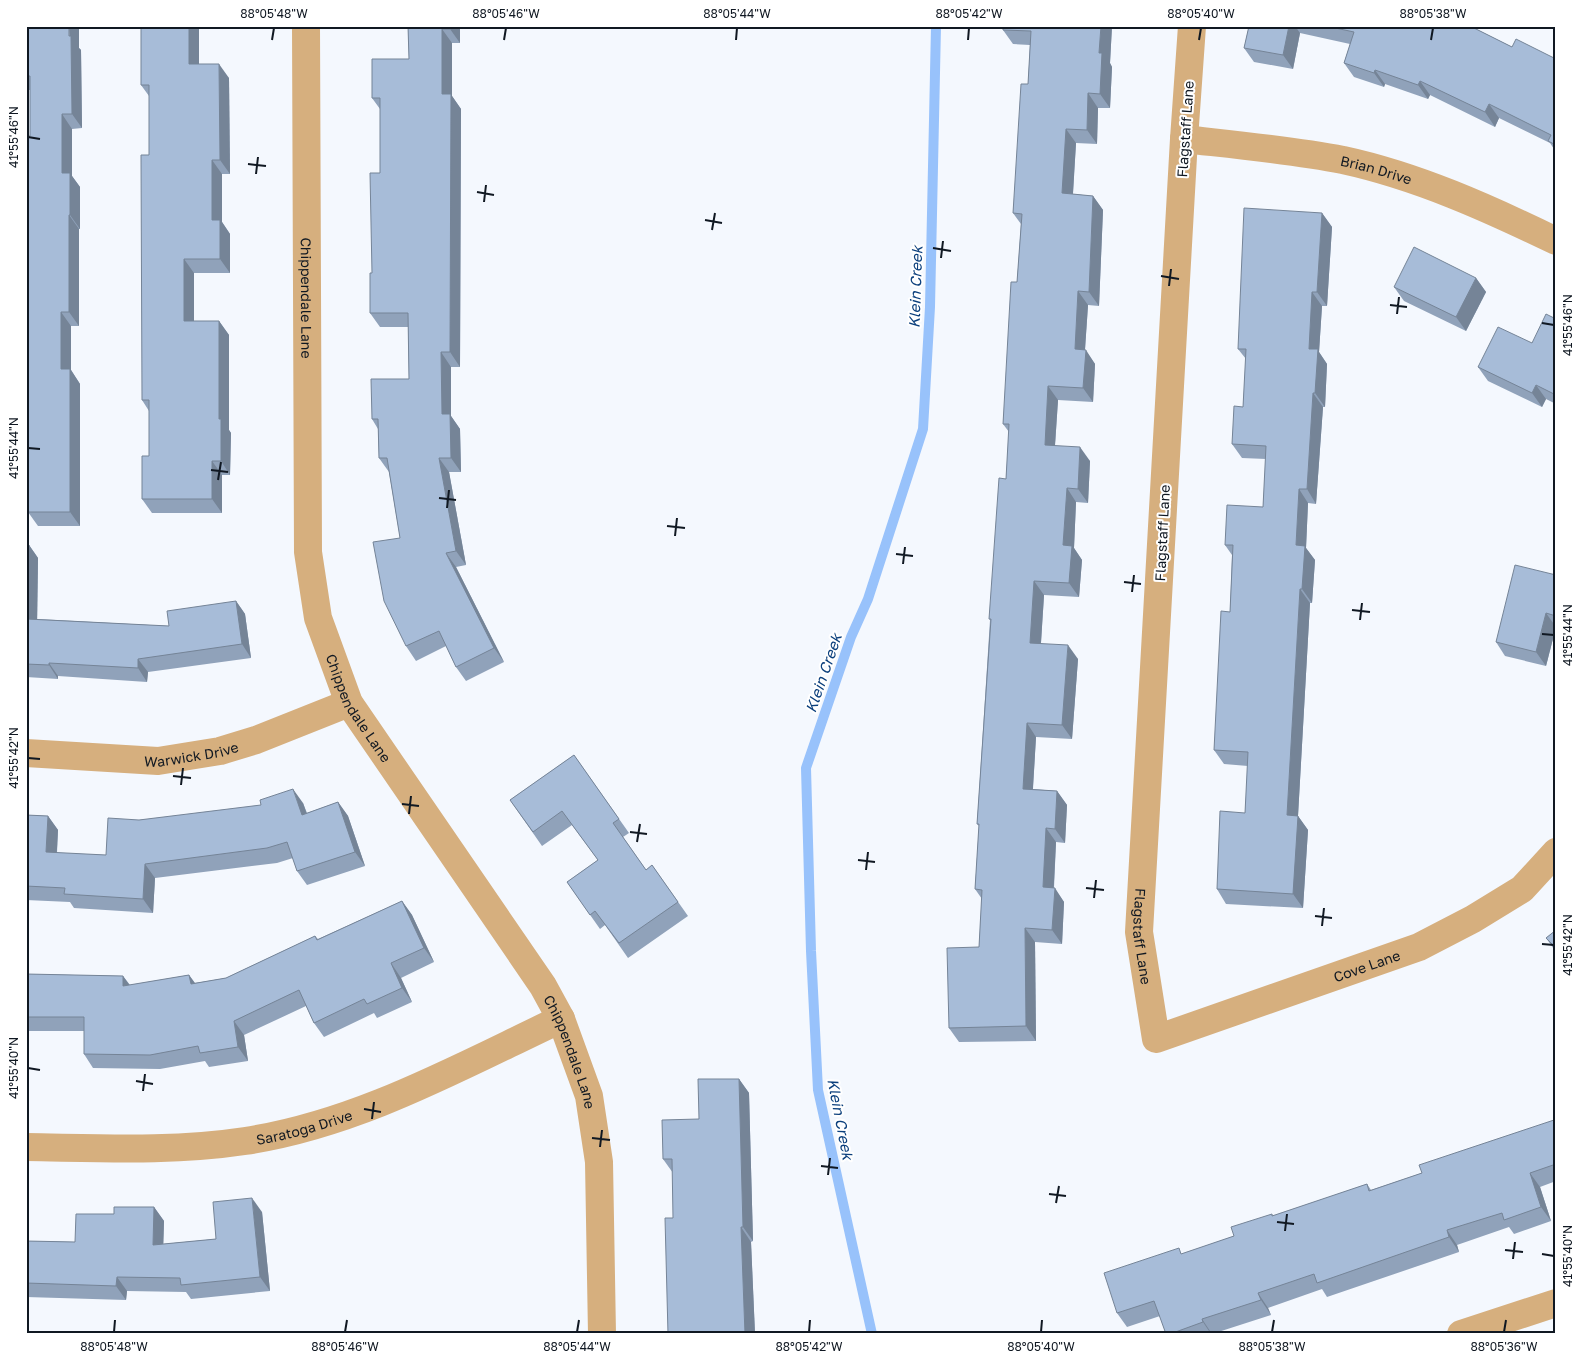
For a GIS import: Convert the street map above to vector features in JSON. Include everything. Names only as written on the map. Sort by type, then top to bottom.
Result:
[{"type":"street","name":"Chippendale Lane","points":[[306,26],[308,552],[318,618],[349,703],[538,978],[561,1018],[589,1096],[599,1162],[602,1334]]},
{"type":"street","name":"Flagstaff Lane","points":[[1156,1039],[1139,932],[1192,26]]},
{"type":"street","name":"Brian Drive","points":[[1184,139],[1302,153],[1376,169],[1460,197],[1556,240]]},
{"type":"street","name":"Warwick Drive","points":[[26,753],[158,761],[220,751],[256,740],[349,703]]},
{"type":"street","name":"Cove Lane","points":[[1156,1039],[1419,947],[1473,919],[1522,888],[1556,852]]},
{"type":"street","name":"Saratoga Drive","points":[[26,1147],[164,1149],[245,1141],[307,1128],[392,1099],[561,1018]]},
{"type":"street","points":[[1462,1334],[1556,1302]]},
{"type":"building","points":[[26,26],[69,26],[69,36],[71,36],[72,114],[62,114],[62,173],[70,173],[69,312],[61,312],[61,369],[70,369],[70,512],[28,512],[28,473],[26,473],[26,136],[30,136],[30,76],[26,76]]},
{"type":"building","points":[[141,26],[189,26],[189,64],[219,64],[220,160],[212,160],[212,220],[220,220],[220,259],[184,259],[184,321],[219,321],[221,461],[212,461],[212,499],[142,499],[142,456],[149,456],[149,400],[142,400],[141,155],[149,155],[149,85],[141,85]]},
{"type":"building","points":[[408,26],[450,26],[450,29],[442,29],[442,94],[451,94],[450,352],[441,352],[442,414],[450,414],[451,458],[439,458],[456,551],[446,553],[494,648],[456,667],[439,631],[406,646],[384,601],[373,542],[400,538],[387,458],[379,458],[378,419],[372,419],[371,379],[409,379],[408,313],[370,313],[370,273],[372,273],[370,173],[380,173],[380,98],[372,98],[372,59],[409,59]]},
{"type":"building","points":[[1003,26],[1101,26],[1099,53],[1102,53],[1100,94],[1088,93],[1087,130],[1066,129],[1062,193],[1093,196],[1089,292],[1078,291],[1075,349],[1086,350],[1083,388],[1048,386],[1045,445],[1080,447],[1078,489],[1067,488],[1063,545],[1072,546],[1069,583],[1034,581],[1030,643],[1068,645],[1062,725],[1027,723],[1023,789],[1057,791],[1055,829],[1046,828],[1043,887],[1055,888],[1052,930],[1025,928],[1026,1026],[949,1028],[947,948],[979,947],[982,890],[975,889],[979,824],[977,824],[991,619],[989,619],[999,478],[1006,479],[1009,424],[1003,424],[1011,282],[1017,282],[1022,214],[1013,213],[1021,84],[1028,84],[1031,31],[1003,30]]},
{"type":"building","points":[[1249,26],[1289,26],[1283,55],[1244,48]]},
{"type":"building","points":[[1326,26],[1470,26],[1512,47],[1516,39],[1556,59],[1556,145],[1548,141],[1551,135],[1489,104],[1485,112],[1420,81],[1418,85],[1375,70],[1374,73],[1344,63],[1354,32]]},
{"type":"building","points":[[1244,208],[1322,213],[1317,292],[1312,292],[1309,349],[1318,349],[1315,393],[1313,393],[1307,489],[1299,489],[1296,545],[1305,546],[1302,589],[1300,589],[1287,815],[1298,816],[1293,894],[1217,889],[1220,811],[1245,813],[1248,752],[1214,750],[1221,611],[1230,612],[1233,545],[1225,545],[1227,505],[1263,507],[1266,446],[1232,444],[1234,406],[1243,407],[1246,349],[1238,349]]},
{"type":"building","points":[[1414,247],[1476,278],[1456,317],[1394,287]]},
{"type":"building","points":[[1546,314],[1556,319],[1556,395],[1536,385],[1532,393],[1478,367],[1498,327],[1532,343]]},
{"type":"building","points":[[26,545],[29,545],[27,619],[169,626],[167,611],[236,601],[242,644],[138,659],[138,668],[49,663],[49,665],[26,664]]},
{"type":"building","points":[[1515,565],[1556,575],[1556,616],[1546,613],[1536,652],[1496,642]]},
{"type":"building","points":[[574,755],[619,819],[613,823],[646,870],[652,865],[678,902],[619,943],[595,911],[590,915],[567,882],[598,860],[562,811],[533,832],[510,800]]},
{"type":"building","points":[[293,789],[302,815],[338,802],[355,852],[297,871],[287,842],[267,848],[145,864],[143,899],[64,894],[65,888],[26,886],[26,815],[48,816],[46,852],[106,855],[108,818],[139,820],[261,805],[260,800]]},
{"type":"building","points":[[402,901],[424,948],[391,963],[402,988],[367,1004],[364,999],[314,1023],[299,990],[234,1021],[238,1047],[200,1053],[198,1046],[150,1055],[84,1054],[84,1017],[26,1017],[26,974],[123,976],[123,986],[189,975],[191,984],[226,978],[315,936],[317,940]]},
{"type":"building","points":[[1556,930],[1556,948],[1546,938]]},
{"type":"building","points":[[698,1079],[739,1079],[745,1334],[668,1334],[665,1218],[673,1218],[672,1159],[663,1159],[662,1120],[699,1119]]},
{"type":"building","points":[[1554,1120],[1556,1125],[1556,1164],[1530,1173],[1541,1207],[1504,1220],[1502,1213],[1447,1230],[1449,1237],[1317,1283],[1314,1274],[1258,1293],[1261,1300],[1202,1319],[1203,1322],[1170,1334],[1166,1334],[1154,1301],[1117,1313],[1104,1273],[1179,1248],[1181,1254],[1234,1236],[1231,1227],[1272,1214],[1272,1216],[1367,1184],[1369,1191],[1422,1173],[1419,1165]]},
{"type":"building","points":[[252,1198],[260,1277],[181,1285],[180,1278],[117,1277],[116,1286],[26,1283],[26,1241],[75,1242],[76,1214],[114,1214],[114,1207],[154,1207],[153,1245],[216,1239],[213,1202]]},
{"type":"waterway","name":"Klein Creek","points":[[872,1334],[818,1090],[811,951],[806,768],[851,637],[868,599],[923,429],[930,307],[936,26]]}]
